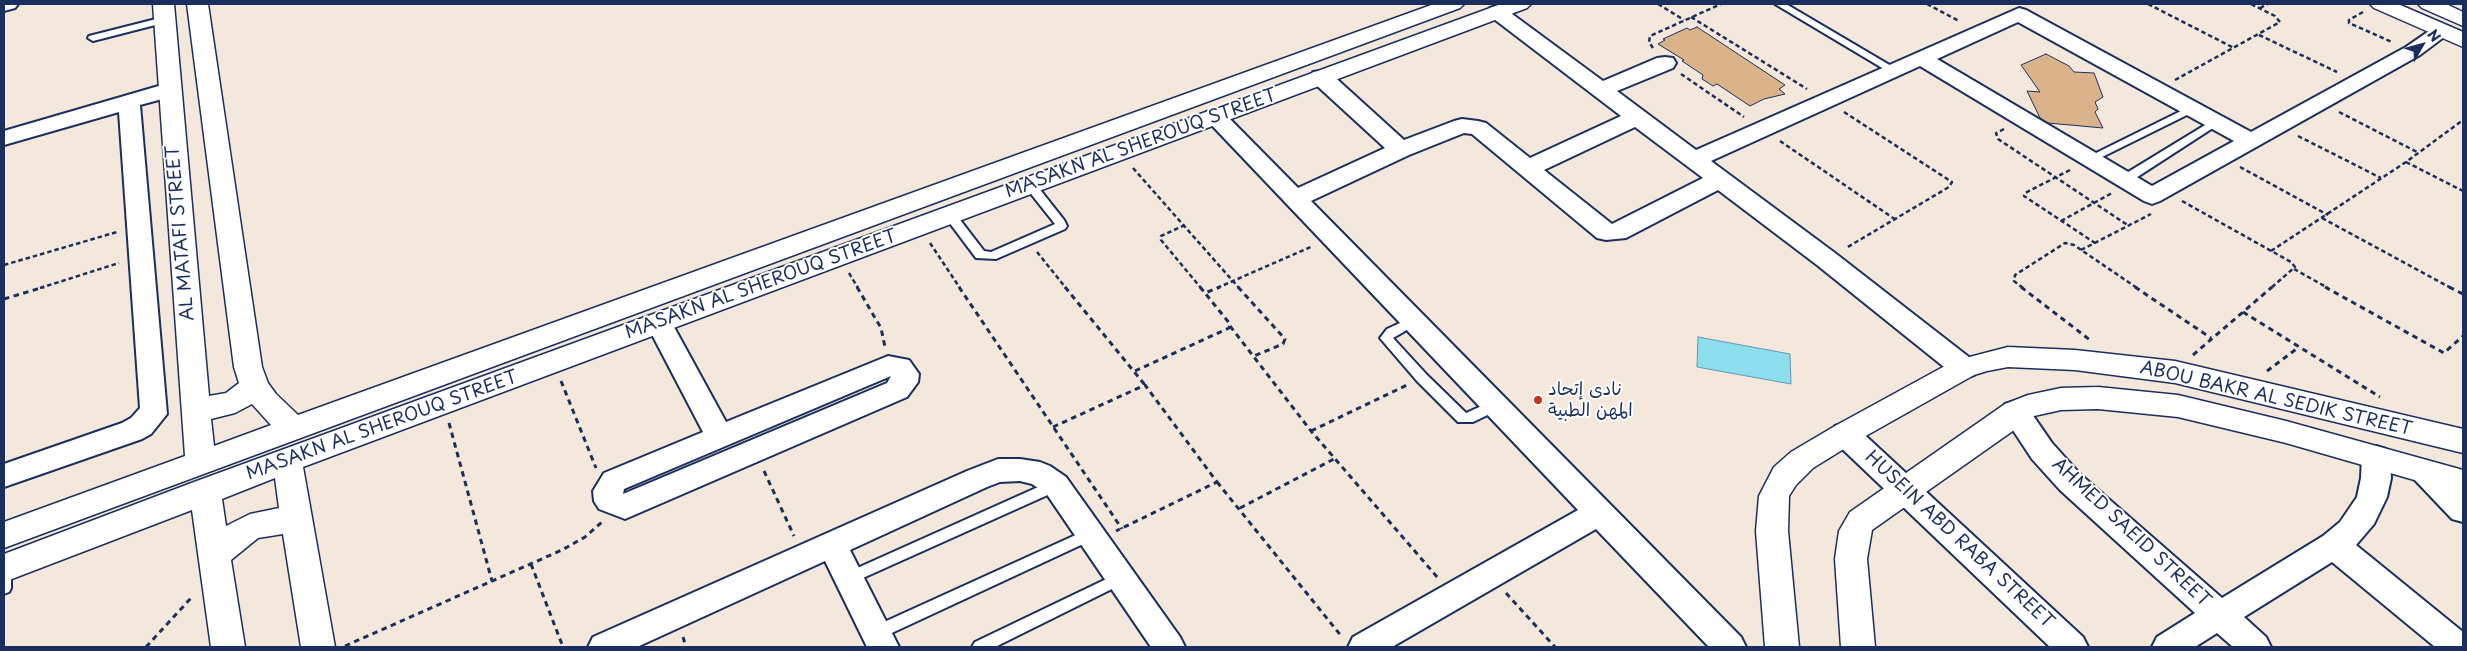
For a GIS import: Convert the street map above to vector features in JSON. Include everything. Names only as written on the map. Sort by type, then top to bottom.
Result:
[{"type":"street","points":[[4,5],[8,4]]},
{"type":"street","points":[[197,4],[248,367],[255,387],[266,402],[294,429]]},
{"type":"street","name":"MASAKN AL SHEROUQ STREET","points":[[4,568],[203,476],[294,429],[1453,4]]},
{"type":"street","points":[[2381,7],[2412,10],[2419,7],[2420,4]]},
{"type":"street","points":[[2429,4],[2463,20]]},
{"type":"street","points":[[2381,7],[2463,40]]},
{"type":"street","points":[[1508,8],[1601,90],[1826,259],[1964,368]]},
{"type":"street","name":"MASAKN AL SHEROUQ STREET","points":[[4,535],[203,476],[287,461],[1508,8]]},
{"type":"street","name":"AL MATAFI STREET","points":[[163,12],[195,406],[203,476],[228,647]]},
{"type":"street","points":[[1423,14],[1428,25],[1444,32]]},
{"type":"street","points":[[1694,160],[2019,14],[2251,141]]},
{"type":"street","points":[[1386,28],[1405,33],[1410,40],[1409,44]]},
{"type":"street","points":[[1921,58],[2127,182],[2157,193],[2413,51],[2442,31]]},
{"type":"street","points":[[1601,90],[1665,63]]},
{"type":"street","points":[[1321,78],[1401,150]]},
{"type":"street","points":[[4,138],[129,102],[168,82]]},
{"type":"street","points":[[4,120],[168,82]]},
{"type":"street","points":[[4,476],[132,431],[141,426],[152,414],[154,408],[129,102]]},
{"type":"street","points":[[1215,116],[1730,647]]},
{"type":"street","points":[[1529,168],[1638,118]]},
{"type":"street","points":[[1294,199],[1401,150],[1462,126],[1470,126],[1485,132],[1601,230],[1610,233],[1618,232],[1721,179]]},
{"type":"street","points":[[659,323],[719,436]]},
{"type":"street","name":"ABOU BAKR AL SEDIK STREET","points":[[1782,647],[1772,531],[1774,496],[1785,476],[1802,460],[1845,434],[1964,368],[2008,357],[2119,365],[2175,372],[2463,441]]},
{"type":"street","points":[[882,367],[899,367],[905,374],[904,382],[897,390],[755,451],[616,502],[610,486],[614,481],[719,436],[882,367]]},
{"type":"street","points":[[195,406],[214,408],[224,405],[236,401],[255,387]]},
{"type":"street","name":"ABOU BAKR AL SEDIK STREET","points":[[1858,647],[1851,559],[1855,531],[1870,513],[2015,412],[2028,406],[2061,399],[2098,398],[2178,406],[2286,432],[2463,482]]},
{"type":"street","name":"AHMED SAEID STREET","points":[[2015,412],[2042,450],[2070,482],[2255,647]]},
{"type":"street","name":"HUSEIN ABD RABA STREET","points":[[1845,434],[1905,488],[2072,647]]},
{"type":"street","points":[[2168,647],[2334,545],[2351,531],[2363,515],[2372,497],[2376,478],[2376,458]]},
{"type":"street","points":[[287,461],[318,647]]},
{"type":"street","points":[[604,647],[998,471],[1020,470],[1040,474],[1056,485],[1121,578],[1160,644]]},
{"type":"street","points":[[2425,472],[2463,510]]},
{"type":"street","points":[[1354,643],[1491,576],[1599,513]]},
{"type":"street","points":[[216,562],[231,540],[250,528],[277,521],[290,522],[298,526]]},
{"type":"street","points":[[832,544],[879,640]]},
{"type":"street","points":[[2334,545],[2458,647]]},
{"type":"lane","points":[[1780,4],[1893,70]]},
{"type":"lane","points":[[93,38],[163,12]]},
{"type":"lane","points":[[2090,159],[2192,108]]},
{"type":"lane","points":[[2127,182],[2215,122]]},
{"type":"lane","points":[[950,215],[983,256],[992,256],[1058,229],[1061,224],[1030,185]]},
{"type":"lane","points":[[1413,321],[1391,332],[1386,338],[1422,378],[1463,418],[1473,417],[1495,405]]},
{"type":"lane","points":[[849,578],[1056,485]]},
{"type":"lane","points":[[879,640],[1093,538]]},
{"type":"lane","points":[[4,568],[4,588]]},
{"type":"lane","points":[[980,647],[1121,578]]},
{"type":"path","points":[[1658,4],[1685,20]]},
{"type":"path","points":[[1665,63],[1651,46],[1650,36],[1721,4]]},
{"type":"path","points":[[1927,4],[1979,32]]},
{"type":"path","points":[[2148,4],[2234,48]]},
{"type":"path","points":[[2157,90],[2258,35],[2280,20],[2251,4]]},
{"type":"path","points":[[2260,8],[2268,4]]},
{"type":"path","points":[[2381,7],[2348,22],[2413,51]]},
{"type":"path","points":[[2258,35],[2358,82]]},
{"type":"path","points":[[2321,102],[2419,153]]},
{"type":"path","points":[[2021,118],[1995,136],[2129,226]]},
{"type":"path","points":[[2271,251],[2382,179],[2463,120]]},
{"type":"path","points":[[2278,126],[2382,179]]},
{"type":"path","points":[[1119,152],[1285,339],[1283,344],[1254,356]]},
{"type":"path","points":[[2222,157],[2328,215]]},
{"type":"path","points":[[2090,159],[2025,193],[2024,196],[2095,243]]},
{"type":"path","points":[[2406,162],[2463,190]]},
{"type":"path","points":[[1826,259],[1948,188],[1952,182],[1947,177]]},
{"type":"path","points":[[2061,221],[2127,182]]},
{"type":"path","points":[[2080,250],[2154,212],[2157,193],[2291,262],[2294,265],[2294,269],[2444,353],[2463,336]]},
{"type":"path","points":[[2322,218],[2463,294]]},
{"type":"path","points":[[4,265],[139,225]]},
{"type":"path","points":[[1184,225],[1161,236],[1160,240],[1205,293],[1334,459],[1453,596]]},
{"type":"path","points":[[919,226],[1122,529]]},
{"type":"path","points":[[1205,293],[1332,238]]},
{"type":"path","points":[[1028,241],[1135,371],[1218,482],[1354,643]]},
{"type":"path","points":[[2119,365],[2078,329],[2014,281],[2015,275],[2065,243],[2069,243],[2211,338]]},
{"type":"path","points":[[4,299],[142,256]]},
{"type":"path","points":[[839,256],[881,328],[886,350],[893,366]]},
{"type":"path","points":[[2175,372],[2211,338],[2294,269]]},
{"type":"path","points":[[2242,312],[2382,398]]},
{"type":"path","points":[[1135,371],[1230,326]]},
{"type":"path","points":[[2251,391],[2264,373],[2299,347]]},
{"type":"path","points":[[342,647],[531,564],[585,537],[604,520],[616,502],[553,362]]},
{"type":"path","points":[[1311,431],[1422,378]]},
{"type":"path","points":[[1053,427],[1145,386]]},
{"type":"path","points":[[444,403],[492,581]]},
{"type":"path","points":[[755,451],[803,557]]},
{"type":"path","points":[[1240,508],[1334,459]]},
{"type":"path","points":[[1093,538],[1122,529],[1218,482]]},
{"type":"path","points":[[146,647],[216,562]]},
{"type":"path","points":[[531,564],[563,647]]},
{"type":"path","points":[[1491,576],[1555,647]]},
{"type":"water","points":[[1698,337],[1790,354],[1791,384],[1697,367]]},
{"type":"building","points":[[1697,27],[1785,85],[1779,89],[1785,94],[1764,99],[1750,106],[1717,84],[1713,86],[1702,79],[1703,75],[1682,61],[1684,60],[1658,44],[1665,40],[1663,39],[1687,28],[1690,30]]},
{"type":"building","points":[[2046,54],[2069,66],[2074,72],[2094,73],[2103,97],[2095,102],[2098,109],[2095,112],[2103,128],[2048,123],[2040,118],[2027,91],[2040,92],[2021,65]]},
{"type":"place","name":"نادى إتحاد المهن الطبية","points":[[1538,400]]}]
